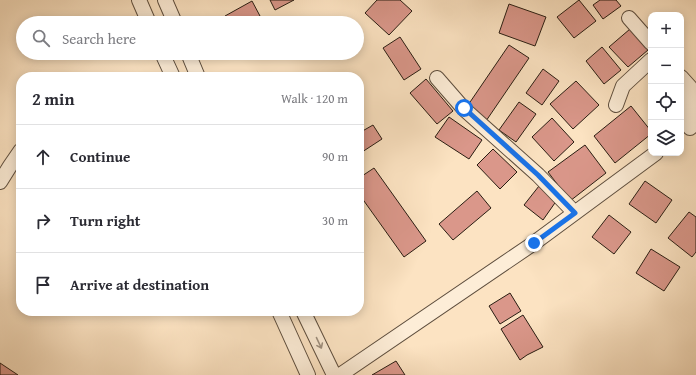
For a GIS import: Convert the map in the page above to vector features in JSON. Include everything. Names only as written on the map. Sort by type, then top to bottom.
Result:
[{"type":"street","points":[[138,0],[146,16]]},
{"type":"street","points":[[165,0],[172,16]]},
{"type":"street","points":[[629,18],[648,40]]},
{"type":"street","points":[[165,60],[171,72]]},
{"type":"street","points":[[191,60],[196,72]]},
{"type":"street","points":[[616,105],[624,86],[648,63]]},
{"type":"street","points":[[437,78],[464,108],[538,175],[575,213]]},
{"type":"street","points":[[684,80],[690,87],[689,130]]},
{"type":"street","points":[[340,375],[534,243],[652,156]]},
{"type":"street","points":[[0,182],[16,157]]},
{"type":"street","points":[[280,316],[308,375]]},
{"type":"street","points":[[305,316],[334,375]]},
{"type":"building","points":[[270,0],[294,0],[275,10]]},
{"type":"building","points":[[377,0],[400,0],[412,11],[389,35],[365,13]]},
{"type":"building","points":[[579,0],[596,21],[574,38],[557,17]]},
{"type":"building","points":[[600,0],[616,0],[621,6],[603,19],[593,5]]},
{"type":"building","points":[[252,1],[260,16],[225,16]]},
{"type":"building","points":[[509,4],[546,17],[535,46],[499,33]]},
{"type":"building","points":[[630,29],[648,50],[628,67],[609,47]]},
{"type":"building","points":[[400,37],[421,69],[404,80],[383,48]]},
{"type":"building","points":[[509,45],[529,58],[486,121],[466,108]]},
{"type":"building","points":[[602,47],[621,70],[604,84],[586,61]]},
{"type":"building","points":[[543,69],[559,81],[542,105],[526,93]]},
{"type":"building","points":[[426,79],[453,111],[437,124],[410,93]]},
{"type":"building","points":[[576,81],[599,105],[573,129],[550,104]]},
{"type":"building","points":[[519,102],[536,114],[516,142],[499,130]]},
{"type":"building","points":[[631,106],[648,127],[648,136],[615,163],[594,136]]},
{"type":"building","points":[[449,117],[482,140],[469,159],[435,137]]},
{"type":"building","points":[[552,118],[574,142],[554,161],[532,137]]},
{"type":"building","points":[[373,125],[382,139],[364,151],[364,130]]},
{"type":"building","points":[[585,145],[606,173],[570,201],[548,172]]},
{"type":"building","points":[[493,149],[517,172],[500,189],[477,165]]},
{"type":"building","points":[[374,168],[426,241],[404,257],[364,201],[364,175]]},
{"type":"building","points":[[645,181],[672,200],[656,223],[629,204]]},
{"type":"building","points":[[539,186],[557,200],[543,220],[524,205]]},
{"type":"building","points":[[477,191],[491,208],[453,240],[439,224]]},
{"type":"building","points":[[689,212],[696,217],[696,252],[692,257],[668,238]]},
{"type":"building","points":[[609,215],[631,232],[614,254],[592,237]]},
{"type":"building","points":[[651,249],[680,267],[664,291],[636,273]]},
{"type":"building","points":[[510,293],[521,311],[500,324],[489,306]]},
{"type":"building","points":[[523,315],[543,347],[520,360],[501,329]]},
{"type":"building","points":[[396,361],[405,375],[372,375]]},
{"type":"building","points":[[0,363],[18,375],[0,375]]},
{"type":"route","points":[[464,108],[538,175],[575,213],[534,243]]}]
